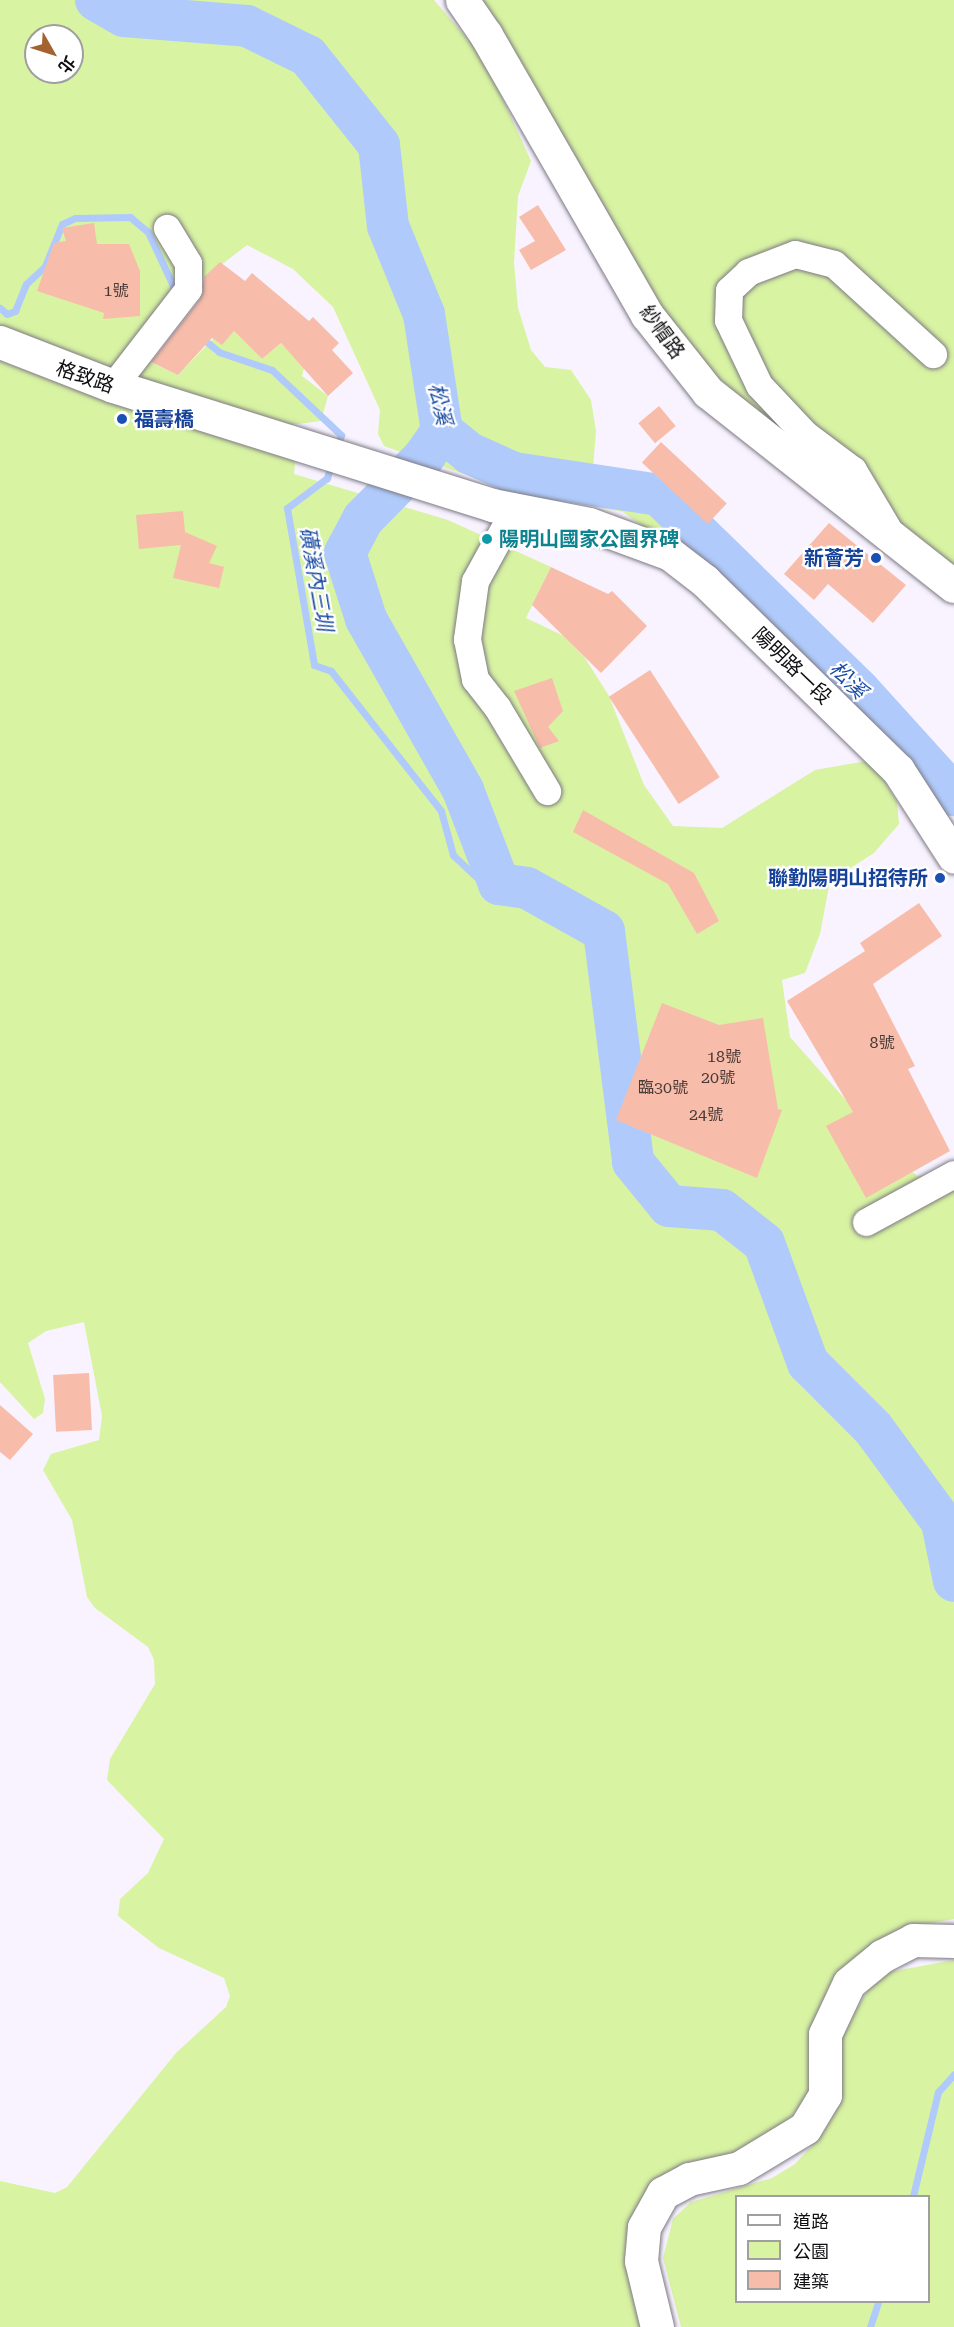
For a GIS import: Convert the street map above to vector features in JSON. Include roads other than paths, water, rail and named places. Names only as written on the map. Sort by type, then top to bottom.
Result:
[{"type":"street","name":"紗帽路","points":[[462,0],[486,34],[648,315],[708,392],[889,530],[954,586]]},
{"type":"street","points":[[113,386],[188,289],[188,263],[167,228]]},
{"type":"street","points":[[889,530],[853,470],[805,434],[759,385],[728,320],[729,290],[748,272],[795,254],[834,264],[933,354]]},
{"type":"street","name":"格致路","points":[[0,342],[113,386],[503,508]]},
{"type":"street","points":[[503,508],[475,581],[467,639],[475,679],[497,707],[547,791]]},
{"type":"street","name":"陽明路一段","points":[[503,508],[588,524],[670,554],[705,581],[898,770],[954,857]]},
{"type":"street","points":[[866,1222],[954,1174]]},
{"type":"street","points":[[657,2327],[641,2261],[644,2227],[663,2193],[689,2179],[739,2168],[805,2128],[825,2095],[825,2034],[849,1983],[882,1956],[913,1940],[954,1941]]},
{"type":"waterway","name":"松溪","points":[[96,0],[124,16],[247,26],[308,56],[379,145],[388,226],[424,314],[442,431],[469,453],[514,473],[659,495],[859,690],[954,795]]},
{"type":"waterway","name":"磺溪內三圳","points":[[0,308],[7,314],[15,311],[26,284],[45,266],[62,224],[75,218],[130,217],[148,232],[176,292]]},
{"type":"waterway","name":"磺溪內三圳","points":[[202,338],[219,352],[272,370],[341,435],[337,448]]},
{"type":"waterway","points":[[442,431],[424,457],[363,519],[345,553],[366,619],[463,790],[499,884],[527,888],[604,931],[633,1162],[669,1206],[722,1210],[764,1243],[808,1363],[873,1428],[942,1522],[954,1581]]},
{"type":"waterway","name":"磺溪內三圳","points":[[331,465],[327,478],[287,508],[314,665],[331,671],[441,811],[453,855],[487,887],[499,884]]},
{"type":"waterway","points":[[913,2195],[938,2092],[954,2074]]},
{"type":"waterway","points":[[870,2327],[878,2303]]},
{"type":"place","name":"福壽橋","points":[[122,419]]},
{"type":"place","name":"陽明山國家公園界碑","points":[[487,539]]},
{"type":"place","name":"新薈芳","points":[[876,558]]},
{"type":"place","name":"聯勤陽明山招待所","points":[[940,878]]}]
